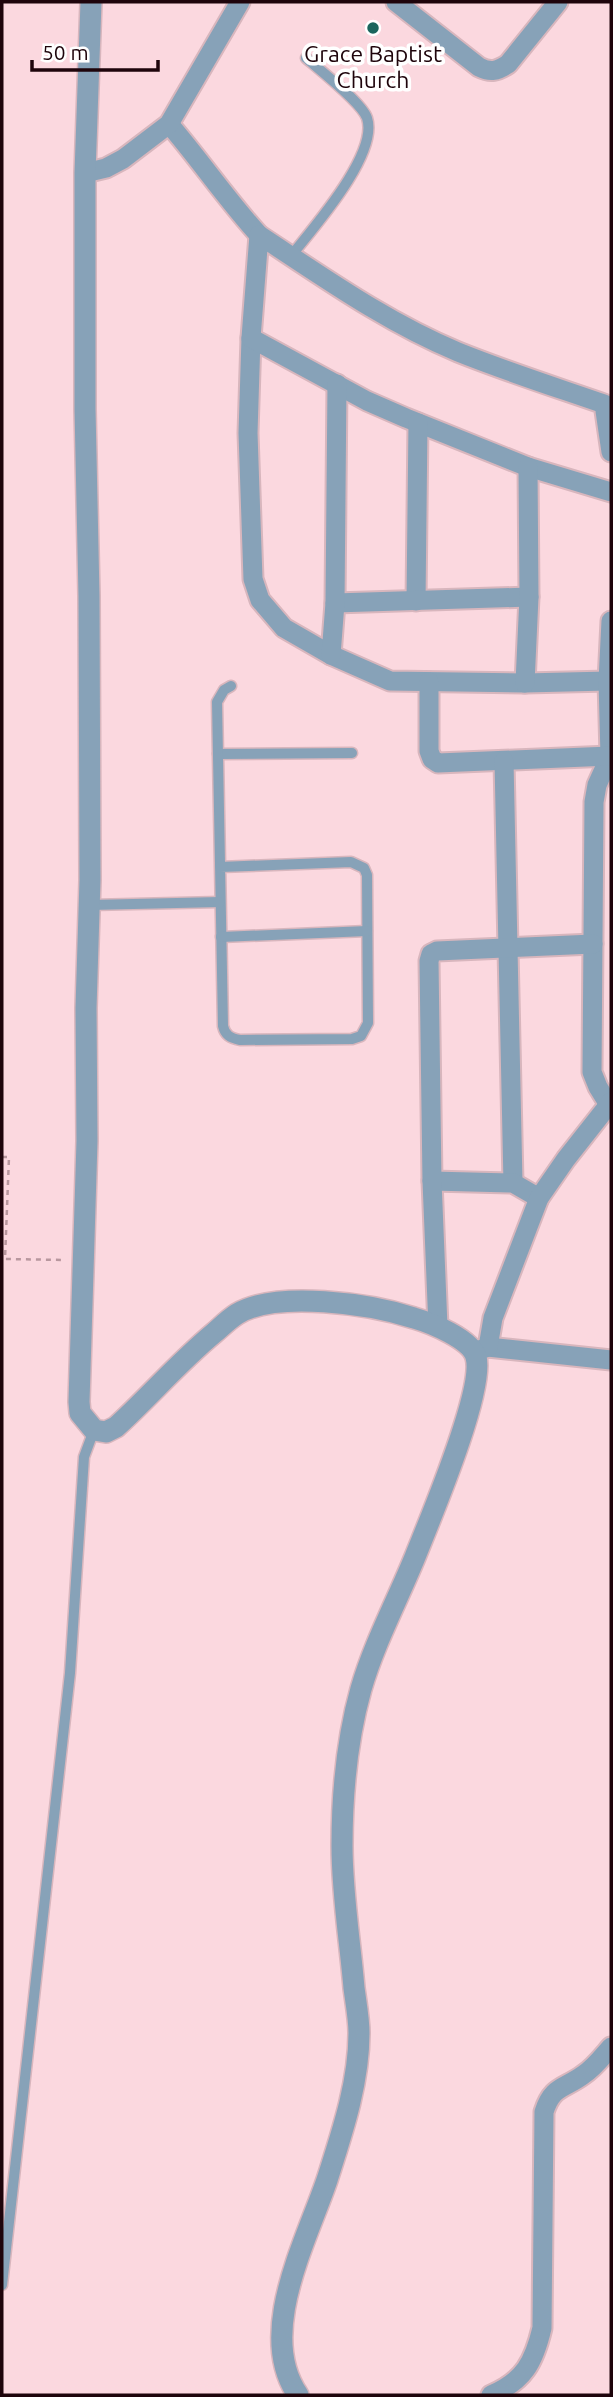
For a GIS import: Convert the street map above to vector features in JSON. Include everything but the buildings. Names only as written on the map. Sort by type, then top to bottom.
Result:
[{"type":"street","points":[[90,2],[85,173],[89,905],[86,1008],[87,1141],[80,1413],[94,1430],[106,1432],[116,1427],[207,1339],[237,1314],[262,1304],[322,1302],[357,1306],[393,1312],[438,1327],[481,1350],[611,1360]]},
{"type":"street","points":[[85,173],[107,169],[169,124],[240,2]]},
{"type":"street","points":[[396,2],[479,67],[488,71],[498,71],[508,64],[558,2]]},
{"type":"street","points":[[169,124],[193,151],[233,207],[259,235],[374,310],[458,352],[608,406],[611,452]]},
{"type":"street","points":[[259,235],[247,433],[253,579],[260,600],[284,628],[331,655],[390,681],[610,682]]},
{"type":"street","points":[[251,338],[367,401],[418,423],[528,467],[611,492]]},
{"type":"street","points":[[331,655],[335,603],[337,384]]},
{"type":"street","points":[[416,601],[418,423]]},
{"type":"street","points":[[525,683],[529,597],[528,467]]},
{"type":"street","points":[[335,603],[529,597]]},
{"type":"street","points":[[298,2395],[285,2367],[281,2344],[283,2317],[302,2250],[342,2132],[355,2079],[359,2033],[342,1845],[353,1723],[361,1687],[432,1514],[468,1411],[481,1350],[539,1198],[610,1105],[597,1087],[592,1072],[594,802],[597,785],[610,756],[611,621]]},
{"type":"street","points":[[429,682],[429,751],[432,759],[438,763],[610,756]]},
{"type":"street","points":[[505,761],[513,1183]]},
{"type":"street","points":[[438,1327],[432,1181],[431,954],[438,951],[593,944]]},
{"type":"street","points":[[432,1181],[513,1183],[539,1198]]},
{"type":"street","points":[[491,2395],[512,2385],[526,2371],[537,2351],[542,2328],[544,2112],[547,2100],[554,2091],[585,2074],[611,2047]]},
{"type":"lane","points":[[291,256],[349,180],[368,140],[367,118],[352,99],[306,58]]},
{"type":"lane","points":[[220,867],[351,862],[364,868],[367,875],[368,1023],[361,1036],[240,1040],[225,1034],[220,902],[217,702],[224,690],[232,686]]},
{"type":"lane","points":[[218,754],[352,753]]},
{"type":"lane","points":[[89,905],[220,902]]},
{"type":"lane","points":[[221,937],[367,931]]},
{"type":"lane","points":[[2,2285],[70,1673],[84,1457],[94,1430]]},
{"type":"path","points":[[2,1157],[9,1157],[5,1259],[84,1260]]},
{"type":"place","name":"Grace Baptist Church","points":[[373,28]]}]
